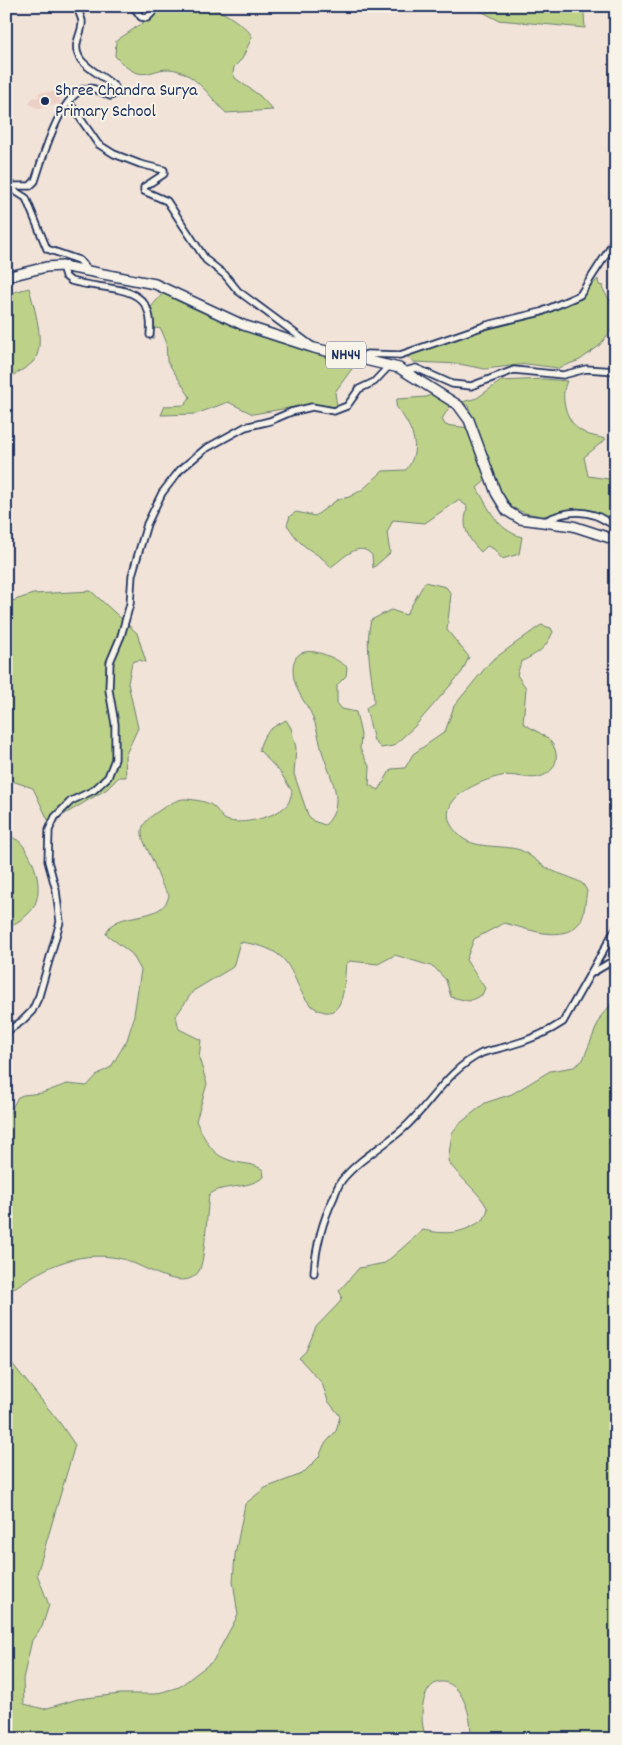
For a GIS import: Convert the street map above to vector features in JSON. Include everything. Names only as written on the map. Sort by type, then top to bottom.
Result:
[{"type":"main road","name":"NH44","points":[[6,277],[46,267],[62,266],[155,284],[243,325],[314,348],[390,365],[405,371],[458,405],[466,416],[496,493],[507,512],[520,519],[573,526],[616,540]]},
{"type":"street","points":[[6,186],[30,186],[35,181],[56,121],[69,102],[83,89],[91,88],[110,96],[115,94],[115,88],[110,82],[81,60],[77,49],[77,38],[82,22],[77,6]]},
{"type":"street","points":[[133,6],[141,17],[147,18],[152,13]]},
{"type":"street","points":[[69,102],[98,144],[114,154],[140,164],[164,170],[164,174],[144,187],[144,192],[167,201],[206,260],[225,275],[238,291],[314,348]]},
{"type":"street","points":[[6,186],[26,198],[48,249],[79,260],[91,272]]},
{"type":"street","points":[[357,358],[367,354],[400,355],[487,325],[541,312],[580,295],[609,250],[616,234]]},
{"type":"street","points":[[62,266],[65,276],[71,281],[118,289],[138,296],[145,302],[152,319],[150,335]]},
{"type":"street","points":[[6,1032],[32,1011],[39,996],[60,922],[56,890],[48,861],[49,830],[55,817],[71,801],[94,790],[108,777],[115,758],[115,724],[109,690],[110,662],[121,636],[130,604],[132,575],[146,524],[162,493],[180,470],[205,449],[245,428],[270,421],[291,412],[312,407],[334,411],[347,406],[359,389],[374,382],[390,365]]},
{"type":"street","points":[[405,371],[416,368],[452,384],[471,386],[514,370],[563,375],[586,369],[616,371]]},
{"type":"street","points":[[541,523],[557,515],[581,513],[595,515],[616,526]]},
{"type":"street","points":[[314,1273],[316,1248],[322,1220],[342,1180],[405,1128],[430,1097],[463,1065],[483,1053],[509,1046],[555,1028],[563,1022],[616,928]]},
{"type":"street","points":[[592,973],[609,963],[616,962]]},
{"type":"shaded area","name":"Shree Chandra Surya Primary School","points":[[39,92],[59,92],[61,104],[39,109],[29,104],[32,98],[38,97]]},
{"type":"green space","points":[[185,5],[206,7],[226,14],[243,26],[252,37],[242,59],[234,67],[233,73],[235,78],[260,96],[273,110],[226,113],[201,86],[184,73],[173,69],[164,69],[143,74],[126,67],[115,56],[116,41],[154,15],[150,6]]},
{"type":"green space","points":[[471,6],[580,6],[584,13],[585,28],[498,20]]},
{"type":"green space","points":[[598,279],[599,285],[603,286],[602,288],[609,299],[616,303],[616,324],[599,346],[580,360],[558,368],[527,364],[485,369],[459,364],[414,362],[406,356],[457,337],[542,316],[578,299]]},
{"type":"green space","points":[[29,288],[38,326],[39,346],[37,355],[30,365],[6,380],[6,296],[10,293]]},
{"type":"green space","points":[[163,293],[218,319],[313,350],[315,354],[354,366],[335,392],[337,407],[312,404],[253,414],[228,402],[196,414],[161,415],[165,406],[185,405],[190,397],[167,361],[166,341],[161,329],[155,328],[151,307]]},
{"type":"green space","points":[[543,379],[567,381],[564,402],[572,422],[585,433],[606,439],[584,457],[588,476],[616,480],[616,514],[613,520],[582,509],[542,516],[525,513],[511,507],[502,493],[468,406],[462,402],[477,398],[501,381]]},
{"type":"green space","points":[[433,394],[450,406],[442,419],[445,425],[470,428],[486,480],[477,488],[500,524],[513,534],[522,537],[519,554],[502,559],[494,549],[487,546],[481,552],[472,542],[466,531],[467,506],[458,500],[425,523],[393,520],[387,533],[390,553],[373,568],[372,555],[362,549],[351,552],[331,567],[298,540],[287,525],[290,516],[296,512],[315,516],[337,500],[349,497],[362,490],[383,471],[406,470],[414,453],[413,437],[406,421],[396,406],[397,399],[426,397]]},
{"type":"green space","points":[[425,582],[446,587],[451,594],[447,630],[469,657],[462,672],[415,726],[393,746],[381,748],[374,741],[366,708],[374,703],[368,641],[371,620],[391,610],[406,615]]},
{"type":"green space","points":[[91,591],[137,633],[146,662],[139,660],[132,662],[128,683],[138,728],[125,756],[126,777],[119,777],[107,789],[55,820],[48,820],[33,788],[6,779],[6,603],[33,594]]},
{"type":"green space","points":[[541,625],[551,628],[553,632],[547,643],[540,650],[521,662],[517,675],[526,688],[523,723],[551,742],[556,754],[554,766],[546,774],[539,777],[530,778],[506,775],[479,783],[458,796],[451,804],[448,814],[451,824],[465,840],[479,845],[520,850],[549,869],[583,884],[587,891],[580,922],[573,929],[564,933],[554,934],[533,931],[504,923],[474,939],[466,960],[485,988],[482,995],[469,1001],[451,997],[446,980],[434,967],[395,955],[378,964],[350,961],[346,964],[343,994],[340,1002],[337,1008],[325,1012],[316,1009],[309,1003],[291,970],[280,956],[262,946],[240,942],[233,967],[193,991],[176,1016],[179,1029],[201,1040],[199,1058],[207,1084],[196,1121],[204,1137],[212,1149],[223,1158],[258,1167],[263,1170],[264,1177],[249,1184],[221,1189],[209,1195],[201,1265],[199,1271],[192,1278],[183,1280],[172,1279],[118,1258],[87,1257],[73,1259],[45,1270],[6,1294],[6,1119],[18,1097],[42,1093],[67,1084],[87,1086],[98,1074],[111,1067],[127,1040],[133,1021],[141,970],[132,954],[106,934],[111,926],[118,921],[158,910],[165,904],[169,895],[161,883],[145,844],[142,832],[143,826],[153,815],[181,799],[210,804],[224,819],[232,822],[267,817],[282,809],[287,805],[292,791],[280,772],[259,750],[266,734],[286,720],[291,728],[296,748],[294,774],[308,815],[313,821],[325,825],[332,817],[335,808],[335,789],[313,717],[299,694],[294,680],[295,660],[300,654],[315,652],[324,654],[347,667],[346,676],[337,685],[337,703],[342,709],[356,712],[361,735],[360,749],[370,768],[369,785],[379,790],[391,769],[405,768],[413,754],[445,732],[454,706],[491,661]]},
{"type":"green space","points":[[6,835],[20,842],[30,856],[38,883],[38,892],[31,911],[6,930]]},
{"type":"green space","points":[[616,999],[616,1269],[611,1271],[616,1283],[616,1739],[471,1739],[468,1710],[460,1693],[448,1683],[442,1682],[436,1683],[431,1687],[426,1694],[423,1704],[422,1721],[426,1739],[6,1739],[6,1356],[60,1423],[75,1445],[37,1574],[49,1605],[42,1627],[32,1640],[23,1679],[24,1704],[44,1709],[78,1699],[120,1694],[155,1694],[179,1687],[213,1661],[238,1615],[233,1581],[235,1555],[245,1504],[265,1488],[302,1474],[319,1457],[324,1445],[336,1431],[340,1416],[328,1401],[322,1383],[299,1358],[306,1351],[316,1327],[340,1302],[342,1296],[339,1291],[359,1268],[385,1263],[423,1230],[455,1232],[469,1228],[484,1219],[488,1209],[484,1202],[448,1161],[452,1133],[458,1125],[485,1103],[512,1094],[550,1071],[574,1067],[583,1060],[601,1016]]},
{"type":"place","name":"Shree Chandra Surya Primary School","points":[[45,101]]}]
